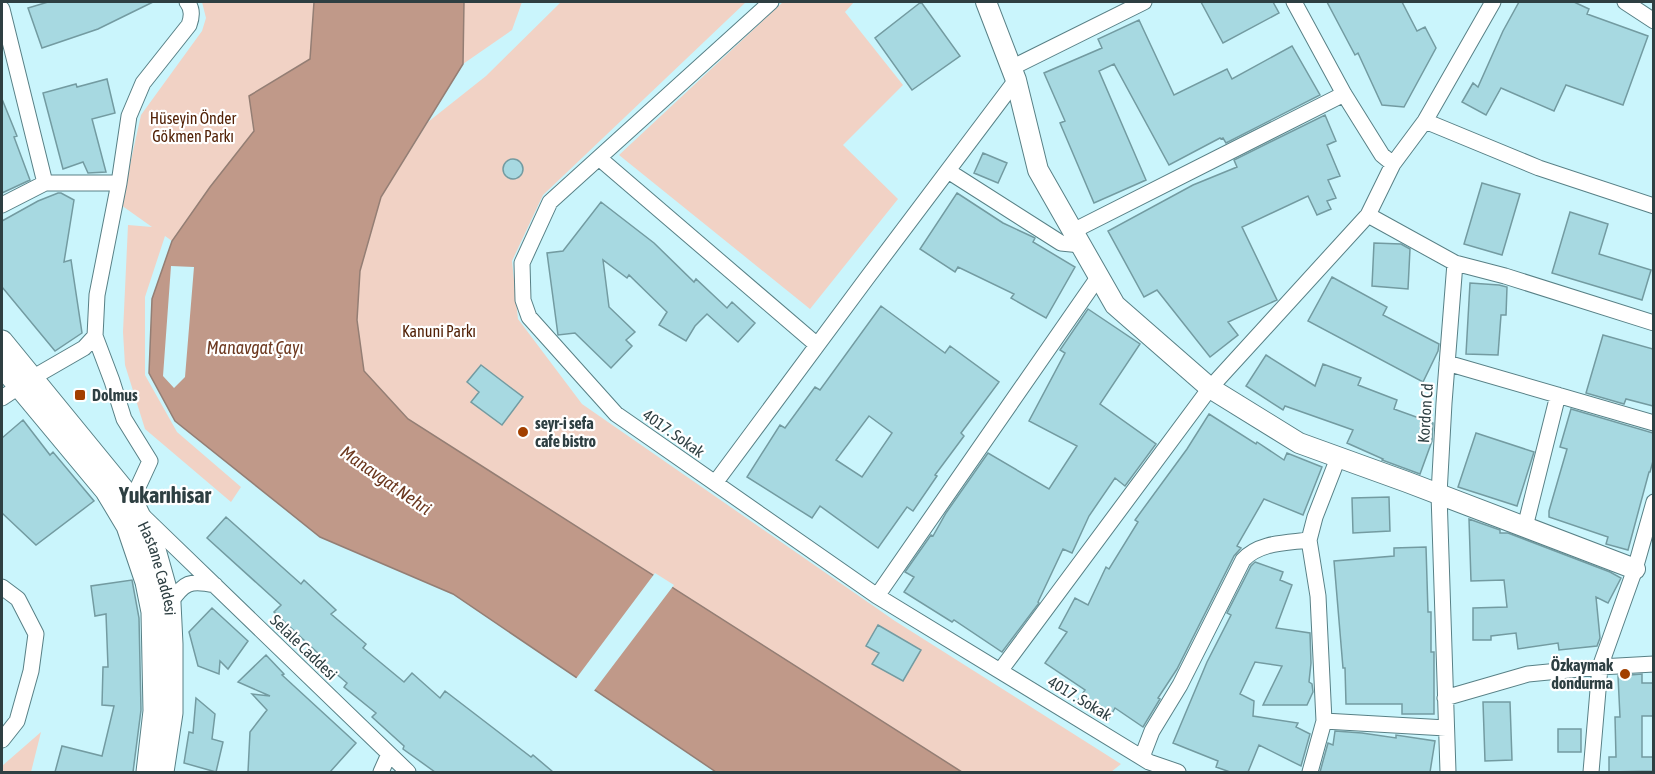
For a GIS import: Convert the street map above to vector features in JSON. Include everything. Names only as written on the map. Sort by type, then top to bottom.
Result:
[{"type":"main road","name":"Hastane Caddesi","points":[[2,341],[17,387],[135,506],[154,546],[170,603],[172,644],[172,713],[163,772]]},
{"type":"main road","name":"Hastane Caddesi","points":[[2,366],[17,387],[106,491],[127,526],[146,582],[152,612],[154,711],[147,772]]},
{"type":"street","points":[[135,506],[150,461],[124,419],[95,336],[97,295],[119,183],[129,116],[143,83],[189,26],[192,17],[190,5],[187,2]]},
{"type":"street","name":"4017. Sokak","points":[[771,2],[550,202],[522,263],[524,300],[530,317],[616,414],[877,596],[1149,762],[1178,772]]},
{"type":"street","points":[[715,483],[948,171],[1013,74],[1144,2]]},
{"type":"street","points":[[1294,2],[1344,94],[1382,156],[1393,164]]},
{"type":"street","points":[[1000,671],[1210,388],[1368,215],[1393,164],[1425,121],[1492,2]]},
{"type":"street","points":[[1625,2],[1653,21]]},
{"type":"street","points":[[987,3],[1013,74],[1038,170],[1115,305],[1210,388],[1299,443],[1635,569]]},
{"type":"street","points":[[2,9],[45,183]]},
{"type":"street","points":[[948,171],[1061,243],[1077,238],[1344,94]]},
{"type":"street","points":[[1425,121],[1539,168],[1653,206]]},
{"type":"street","points":[[599,159],[818,345]]},
{"type":"street","points":[[2,205],[45,183],[119,183]]},
{"type":"street","points":[[1368,215],[1455,263],[1653,323]]},
{"type":"street","name":"Kordon Cd","points":[[1448,772],[1439,494],[1455,263]]},
{"type":"street","points":[[877,596],[1099,276]]},
{"type":"street","points":[[17,387],[84,348],[95,336]]},
{"type":"street","points":[[1447,363],[1653,423]]},
{"type":"street","points":[[1525,527],[1558,395]]},
{"type":"street","points":[[1310,772],[1324,721],[1318,596],[1309,540],[1315,517],[1338,458]]},
{"type":"street","points":[[1591,772],[1600,667],[1635,569],[1653,502]]},
{"type":"street","name":"Selale Caddesi","points":[[135,506],[408,772]]},
{"type":"street","points":[[1142,757],[1152,730],[1180,685],[1243,560],[1249,553],[1266,546],[1309,540]]},
{"type":"street","points":[[170,603],[183,586],[202,582],[215,585]]},
{"type":"street","points":[[2,587],[18,599],[36,634],[31,671],[17,721],[2,740]]},
{"type":"street","points":[[1445,698],[1528,674],[1653,664]]},
{"type":"street","points":[[1324,721],[1446,728]]},
{"type":"street","points":[[381,772],[389,754]]},
{"type":"green space","name":"Hüseyin Önder Gökmen Parkı","points":[[202,2],[314,2],[310,60],[250,96],[254,131],[210,187],[172,241],[165,236],[145,297],[145,375],[177,432],[241,487],[231,502],[145,429],[125,365],[123,332],[128,225],[152,227],[121,205],[141,115],[202,31],[206,18]]},
{"type":"green space","points":[[464,2],[522,2],[512,30],[463,64]]},
{"type":"green space","name":"Kanuni Parkı","points":[[561,2],[746,2],[543,195],[512,261],[518,319],[582,404],[895,621],[1121,764],[1111,772],[962,772],[408,419],[364,371],[357,320],[360,271],[381,197],[428,122],[486,76]]},
{"type":"green space","points":[[783,2],[854,2],[845,12],[903,85],[843,145],[898,199],[810,309],[619,155]]},
{"type":"green space","points":[[41,732],[31,772],[2,772],[2,766]]},
{"type":"water","name":"Manavgat Çayı","points":[[314,2],[464,2],[463,64],[381,197],[360,271],[357,320],[364,371],[408,419],[962,772],[716,772],[453,594],[320,537],[175,421],[149,373],[152,299],[172,241],[210,187],[254,131],[249,96],[310,59]]},
{"type":"pier","points":[[171,266],[194,267],[185,377],[174,388],[163,376]]},
{"type":"pier","points":[[655,573],[674,585],[593,692],[575,680]]},
{"type":"building","points":[[48,2],[153,2],[98,29],[42,48],[28,8]]},
{"type":"building","points":[[921,2],[960,56],[912,90],[875,38]]},
{"type":"building","points":[[1201,2],[1273,2],[1279,13],[1223,43]]},
{"type":"building","points":[[1327,2],[1402,2],[1417,31],[1425,27],[1436,48],[1404,107],[1382,105],[1358,53],[1355,55]]},
{"type":"building","points":[[1519,2],[1574,2],[1589,9],[1587,14],[1648,36],[1623,105],[1566,85],[1554,111],[1501,88],[1486,115],[1462,102],[1473,83],[1478,87],[1503,31]]},
{"type":"building","points":[[1139,20],[1174,95],[1227,69],[1232,79],[1292,46],[1320,95],[1226,143],[1223,138],[1220,138],[1169,165],[1114,64],[1099,71],[1146,180],[1094,203],[1060,123],[1065,121],[1044,73],[1102,48],[1098,39]]},
{"type":"building","points":[[107,79],[115,113],[92,119],[106,172],[88,173],[83,162],[63,169],[43,93]]},
{"type":"building","points":[[2,99],[17,136],[14,137],[30,180],[2,193]]},
{"type":"building","points":[[1325,115],[1336,141],[1327,145],[1340,176],[1328,180],[1336,198],[1327,201],[1331,209],[1317,215],[1308,196],[1242,227],[1277,300],[1228,322],[1238,335],[1210,357],[1157,290],[1144,297],[1108,231],[1193,185],[1237,167],[1234,160]]},
{"type":"building","points":[[983,153],[1007,163],[998,183],[974,173]]},
{"type":"building","points":[[513,159],[520,162],[523,169],[520,176],[513,179],[506,176],[503,169],[506,162]]},
{"type":"building","points":[[1482,183],[1520,194],[1502,255],[1464,244]]},
{"type":"building","points":[[58,193],[74,200],[64,262],[71,260],[82,333],[55,351],[2,287],[2,221]]},
{"type":"building","points":[[957,193],[1003,223],[1035,238],[1033,242],[1075,267],[1046,318],[1011,298],[1014,294],[958,267],[955,272],[920,249]]},
{"type":"building","points":[[601,202],[654,243],[694,282],[696,279],[727,308],[732,302],[755,323],[738,342],[707,314],[695,326],[686,341],[659,325],[667,312],[629,275],[627,278],[603,260],[609,307],[635,332],[626,340],[632,346],[611,368],[575,333],[558,335],[547,253],[563,251]]},
{"type":"building","points":[[1570,212],[1608,224],[1599,254],[1651,270],[1642,300],[1552,273]]},
{"type":"building","points":[[1374,243],[1401,244],[1410,249],[1408,289],[1372,286]]},
{"type":"building","points":[[1332,277],[1387,307],[1383,315],[1439,344],[1423,382],[1308,321]]},
{"type":"building","points":[[1470,283],[1507,287],[1506,315],[1501,315],[1498,355],[1466,354]]},
{"type":"building","points":[[881,306],[945,353],[950,346],[999,382],[961,433],[964,436],[935,475],[937,476],[913,511],[907,507],[878,548],[820,506],[812,518],[747,477],[780,425],[785,428],[815,387],[820,390]],"holes":[[[869,416],[892,433],[862,477],[836,460]]]},
{"type":"building","points":[[1088,309],[1140,344],[1100,404],[1156,444],[1125,486],[1115,478],[1089,516],[1072,553],[1063,549],[1039,603],[1002,652],[954,620],[952,622],[904,592],[914,577],[905,572],[931,535],[933,536],[946,513],[988,453],[1049,489],[1077,446],[1029,421],[1065,353],[1060,350]]},
{"type":"building","points":[[1603,335],[1653,349],[1653,406],[1626,399],[1624,404],[1586,393]]},
{"type":"building","points":[[1266,355],[1315,386],[1323,364],[1361,378],[1358,385],[1397,400],[1394,409],[1433,423],[1432,441],[1420,474],[1382,460],[1347,443],[1353,430],[1285,406],[1283,410],[1246,386]]},
{"type":"building","points":[[481,365],[523,397],[502,425],[471,402],[479,392],[467,382]]},
{"type":"building","points":[[1571,409],[1653,433],[1653,461],[1628,550],[1606,544],[1608,537],[1549,517],[1567,449],[1560,447]]},
{"type":"building","points":[[1209,414],[1284,460],[1287,453],[1322,467],[1303,515],[1264,499],[1237,546],[1241,548],[1234,556],[1177,669],[1143,727],[1115,708],[1107,722],[1076,703],[1085,690],[1045,663],[1067,632],[1059,628],[1075,598],[1088,605],[1106,567],[1109,569],[1138,522],[1135,520],[1187,449]]},
{"type":"building","points":[[23,420],[50,455],[53,452],[94,501],[36,545],[2,513],[2,438]]},
{"type":"building","points":[[1476,433],[1534,452],[1517,506],[1458,487]]},
{"type":"building","points":[[1389,497],[1390,531],[1353,533],[1352,498]]},
{"type":"building","points":[[226,517],[301,584],[304,580],[336,610],[331,614],[366,644],[363,648],[404,682],[412,673],[440,698],[445,691],[553,772],[435,772],[403,749],[404,746],[372,717],[376,713],[344,687],[347,683],[318,658],[320,655],[274,612],[281,605],[207,538]]},
{"type":"building","points":[[1469,519],[1500,530],[1500,533],[1508,533],[1621,578],[1608,603],[1596,597],[1600,638],[1597,646],[1559,650],[1558,643],[1518,649],[1516,633],[1491,636],[1491,640],[1473,640],[1473,608],[1507,607],[1504,580],[1471,581]]},
{"type":"building","points":[[1426,547],[1428,612],[1431,612],[1431,652],[1434,652],[1434,714],[1402,714],[1402,704],[1346,704],[1345,668],[1343,668],[1334,561],[1394,556],[1394,548]]},
{"type":"building","points":[[1255,562],[1283,572],[1280,580],[1292,585],[1276,628],[1310,633],[1309,682],[1312,684],[1313,692],[1307,705],[1263,705],[1282,666],[1255,662],[1240,694],[1254,701],[1253,716],[1298,723],[1296,727],[1310,734],[1301,766],[1259,745],[1248,772],[1230,772],[1216,767],[1218,761],[1173,743],[1207,662],[1231,615],[1227,613]]},
{"type":"building","points":[[132,580],[139,618],[141,710],[133,772],[55,772],[62,746],[102,756],[114,706],[102,705],[103,667],[108,667],[106,614],[95,616],[91,586]]},
{"type":"building","points":[[212,608],[248,641],[228,669],[220,661],[219,674],[198,666],[189,632]]},
{"type":"building","points":[[878,625],[921,650],[903,681],[872,664],[879,653],[866,646]]},
{"type":"building","points":[[266,655],[284,674],[282,675],[356,743],[330,772],[248,772],[250,732],[267,710],[252,694],[270,696],[238,682]]},
{"type":"building","points":[[1642,674],[1642,683],[1653,683],[1653,716],[1642,716],[1642,757],[1653,757],[1653,771],[1609,772],[1609,757],[1616,757],[1615,717],[1620,717],[1618,676]]},
{"type":"building","points":[[196,698],[215,714],[212,739],[223,742],[216,772],[184,763],[189,732],[193,733]]},
{"type":"building","points":[[1483,702],[1510,702],[1512,760],[1485,761]]},
{"type":"building","points":[[1558,729],[1581,729],[1581,752],[1558,752]]},
{"type":"building","points":[[1335,731],[1396,738],[1396,735],[1435,741],[1430,772],[1320,772],[1328,743],[1333,745]]},
{"type":"place","name":"Dolmus","points":[[80,395]]},
{"type":"place","name":"seyr-i sefa cafe bistro","points":[[523,432]]},
{"type":"place","name":"Özkaymak dondurma","points":[[1625,674]]},
{"type":"district","name":"Yukarıhisar","points":[[165,495]]},
{"type":"water label","name":"Manavgat Nehri","points":[[386,480]]}]
